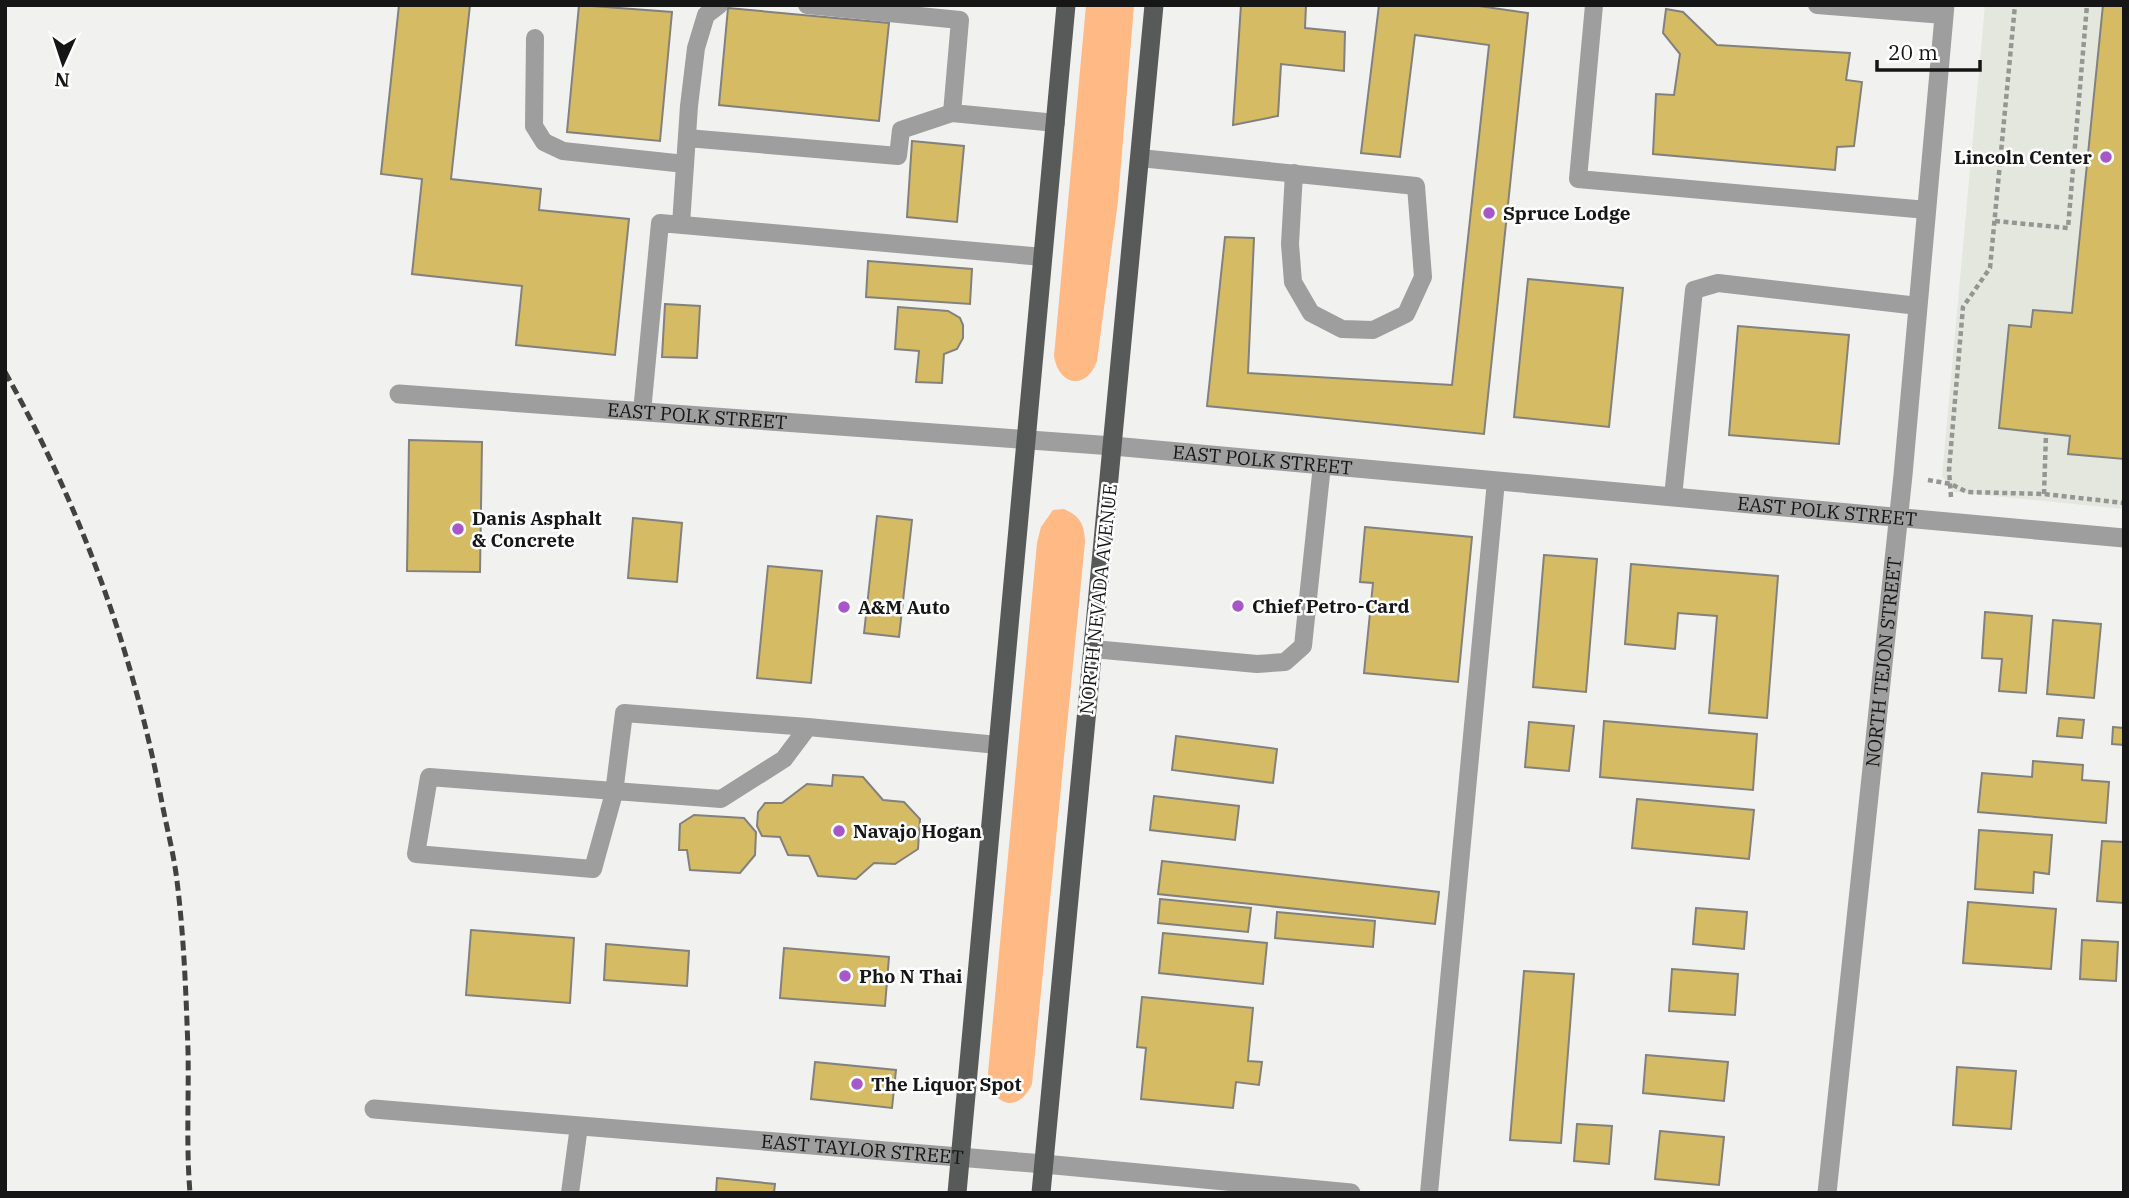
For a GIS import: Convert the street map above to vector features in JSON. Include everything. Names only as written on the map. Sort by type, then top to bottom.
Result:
[{"type":"main road","points":[[957,1193],[1066,5]]},
{"type":"main road","name":"NORTH NEVADA AVENUE","points":[[1041,1193],[1154,5]]},
{"type":"street","name":"NORTH TEJON STREET","points":[[1827,1193],[1903,475],[1945,10]]},
{"type":"street","name":"EAST POLK STREET","points":[[399,394],[1113,446],[2124,538]]},
{"type":"street","name":"EAST TAYLOR STREET","points":[[374,1109],[1044,1164],[1351,1193]]},
{"type":"lane","points":[[681,224],[696,47],[706,15],[719,5]]},
{"type":"lane","points":[[807,5],[960,20],[952,113]]},
{"type":"lane","points":[[1594,5],[1578,178],[1927,209]]},
{"type":"lane","points":[[1817,5],[1945,10]]},
{"type":"lane","points":[[535,38],[534,125],[544,142],[563,151],[685,164]]},
{"type":"lane","points":[[687,138],[898,156],[901,130],[952,113],[1056,124]]},
{"type":"lane","points":[[1140,159],[1294,173],[1416,186],[1423,276],[1406,314],[1373,330],[1342,329],[1311,313],[1293,282],[1290,244],[1294,173]]},
{"type":"lane","points":[[642,412],[660,223],[1043,257]]},
{"type":"lane","points":[[1672,497],[1694,290],[1718,283],[1918,306]]},
{"type":"lane","points":[[1093,649],[1256,664],[1285,662],[1303,646],[1322,464]]},
{"type":"lane","points":[[1429,1193],[1496,481]]},
{"type":"lane","points":[[808,727],[784,759],[721,799],[614,793],[429,776],[416,854],[593,869],[614,793],[624,713],[808,727],[998,745]]},
{"type":"lane","points":[[570,1193],[579,1126]]},
{"type":"path","points":[[1950,523],[1949,470],[1962,307],[1990,268],[2015,5]]},
{"type":"path","points":[[1995,220],[2068,228],[2087,5]]},
{"type":"path","points":[[2044,494],[2046,434]]},
{"type":"path","points":[[1903,475],[1951,484],[1967,492],[2044,494],[2124,503]]},
{"type":"shaded area","points":[[1086,5],[1134,5],[1118,201],[1097,361],[1087,377],[1074,381],[1061,374],[1054,356]]},
{"type":"shaded area","name":"Lincoln Center","points":[[1985,5],[2124,5],[2124,509],[1954,492],[1942,476]]},
{"type":"shaded area","points":[[1064,509],[1080,522],[1085,542],[1032,1084],[1026,1094],[1012,1103],[999,1099],[990,1084],[988,1073],[1037,543],[1041,527],[1053,510]]},
{"type":"building","points":[[399,5],[470,5],[451,179],[541,189],[539,210],[629,219],[615,355],[516,345],[522,286],[412,274],[422,179],[381,174]]},
{"type":"building","points":[[579,5],[672,12],[660,141],[567,132]]},
{"type":"building","points":[[1241,5],[1306,5],[1305,28],[1345,32],[1344,71],[1281,64],[1278,116],[1233,125]]},
{"type":"building","name":"Spruce Lodge","points":[[1379,5],[1472,5],[1528,13],[1484,434],[1207,406],[1225,237],[1254,238],[1248,373],[1452,385],[1489,45],[1415,35],[1400,157],[1361,153]]},
{"type":"building","name":"Lincoln Center","points":[[2103,5],[2124,5],[2124,459],[2068,454],[2070,436],[1999,428],[2009,325],[2031,327],[2033,310],[2072,313]]},
{"type":"building","points":[[728,8],[889,23],[879,121],[719,105]]},
{"type":"building","points":[[1666,9],[1683,12],[1717,45],[1850,53],[1846,80],[1862,82],[1854,146],[1837,147],[1835,170],[1653,154],[1656,94],[1674,95],[1680,54],[1663,33]]},
{"type":"building","points":[[912,141],[964,146],[957,222],[907,217]]},
{"type":"building","points":[[868,261],[972,269],[970,304],[866,297]]},
{"type":"building","points":[[1528,279],[1623,288],[1609,427],[1514,417]]},
{"type":"building","points":[[665,304],[700,306],[697,358],[662,357]]},
{"type":"building","points":[[898,307],[948,311],[960,318],[963,338],[957,349],[944,354],[942,383],[916,382],[919,351],[895,349]]},
{"type":"building","points":[[1738,326],[1849,335],[1839,444],[1729,435]]},
{"type":"building","points":[[409,440],[482,442],[480,572],[407,571]]},
{"type":"building","points":[[877,516],[912,520],[899,637],[864,633]]},
{"type":"building","points":[[633,518],[682,523],[677,582],[628,578]]},
{"type":"building","points":[[1365,527],[1472,537],[1458,682],[1364,673],[1373,583],[1360,582]]},
{"type":"building","points":[[1544,555],[1597,559],[1586,692],[1533,687]]},
{"type":"building","points":[[1631,564],[1778,576],[1767,718],[1709,713],[1717,616],[1678,613],[1675,649],[1625,644]]},
{"type":"building","points":[[768,566],[822,571],[811,683],[757,678]]},
{"type":"building","points":[[1985,612],[2032,616],[2026,693],[1999,691],[2002,659],[1982,658]]},
{"type":"building","points":[[2053,620],[2101,624],[2094,698],[2047,694]]},
{"type":"building","points":[[2059,718],[2084,720],[2082,738],[2057,736]]},
{"type":"building","points":[[1604,721],[1757,734],[1753,790],[1600,777]]},
{"type":"building","points":[[1529,722],[1574,726],[1569,771],[1525,767]]},
{"type":"building","points":[[2113,727],[2124,728],[2124,745],[2112,744]]},
{"type":"building","points":[[1176,736],[1277,749],[1273,783],[1172,770]]},
{"type":"building","points":[[2033,761],[2083,765],[2082,780],[2109,782],[2106,823],[1978,812],[1982,773],[2032,777]]},
{"type":"building","name":"Navajo Hogan","points":[[833,775],[863,777],[883,800],[904,802],[920,819],[918,849],[895,864],[874,863],[856,879],[818,876],[809,856],[788,855],[780,837],[762,836],[757,826],[758,812],[765,803],[782,803],[807,784],[832,786]]},
{"type":"building","points":[[1154,796],[1239,806],[1235,840],[1150,830]]},
{"type":"building","points":[[1637,799],[1754,810],[1749,859],[1632,848]]},
{"type":"building","points":[[694,815],[744,818],[756,832],[755,855],[740,873],[690,870],[687,850],[679,850],[680,824]]},
{"type":"building","points":[[1979,830],[2052,835],[2049,874],[2034,872],[2033,893],[1975,889]]},
{"type":"building","points":[[2102,841],[2124,842],[2124,903],[2097,901]]},
{"type":"building","points":[[1162,861],[1439,892],[1435,924],[1158,894]]},
{"type":"building","points":[[1160,899],[1251,908],[1248,932],[1158,923]]},
{"type":"building","points":[[1968,902],[2056,909],[2051,969],[1963,963]]},
{"type":"building","points":[[1696,908],[1747,912],[1744,949],[1693,944]]},
{"type":"building","points":[[1277,912],[1375,921],[1373,947],[1275,938]]},
{"type":"building","points":[[471,930],[574,938],[570,1003],[466,995]]},
{"type":"building","points":[[1163,933],[1267,943],[1263,984],[1159,973]]},
{"type":"building","points":[[2082,940],[2118,942],[2116,981],[2080,979]]},
{"type":"building","points":[[606,944],[689,951],[687,986],[604,980]]},
{"type":"building","points":[[784,948],[889,957],[885,1006],[780,998]]},
{"type":"building","points":[[1672,969],[1738,974],[1735,1015],[1669,1011]]},
{"type":"building","points":[[1524,971],[1574,974],[1561,1143],[1510,1140]]},
{"type":"building","points":[[1142,997],[1253,1008],[1248,1061],[1262,1062],[1259,1085],[1236,1082],[1233,1108],[1141,1099],[1146,1048],[1137,1047]]},
{"type":"building","points":[[1646,1055],[1728,1062],[1724,1101],[1643,1093]]},
{"type":"building","points":[[815,1062],[896,1070],[892,1108],[811,1099]]},
{"type":"building","points":[[1957,1067],[2016,1071],[2011,1129],[1953,1125]]},
{"type":"building","points":[[1577,1124],[1612,1126],[1609,1164],[1574,1161]]},
{"type":"building","points":[[1660,1131],[1724,1137],[1719,1185],[1655,1179]]},
{"type":"building","points":[[717,1178],[775,1184],[774,1193],[716,1193]]},
{"type":"railway","points":[[5,372],[58,475],[101,581],[120,635],[150,746],[174,862],[181,923],[188,1050],[190,1193]]},
{"type":"place","name":"Lincoln Center","points":[[2106,157]]},
{"type":"place","name":"Spruce Lodge","points":[[1489,213]]},
{"type":"place","name":"Danis Asphalt & Concrete","points":[[458,529]]},
{"type":"place","name":"Chief Petro-Card","points":[[1238,606]]},
{"type":"place","name":"A&M Auto","points":[[844,607]]},
{"type":"place","name":"Navajo Hogan","points":[[839,831]]},
{"type":"place","name":"Pho N Thai","points":[[845,976]]},
{"type":"place","name":"The Liquor Spot","points":[[857,1084]]}]
